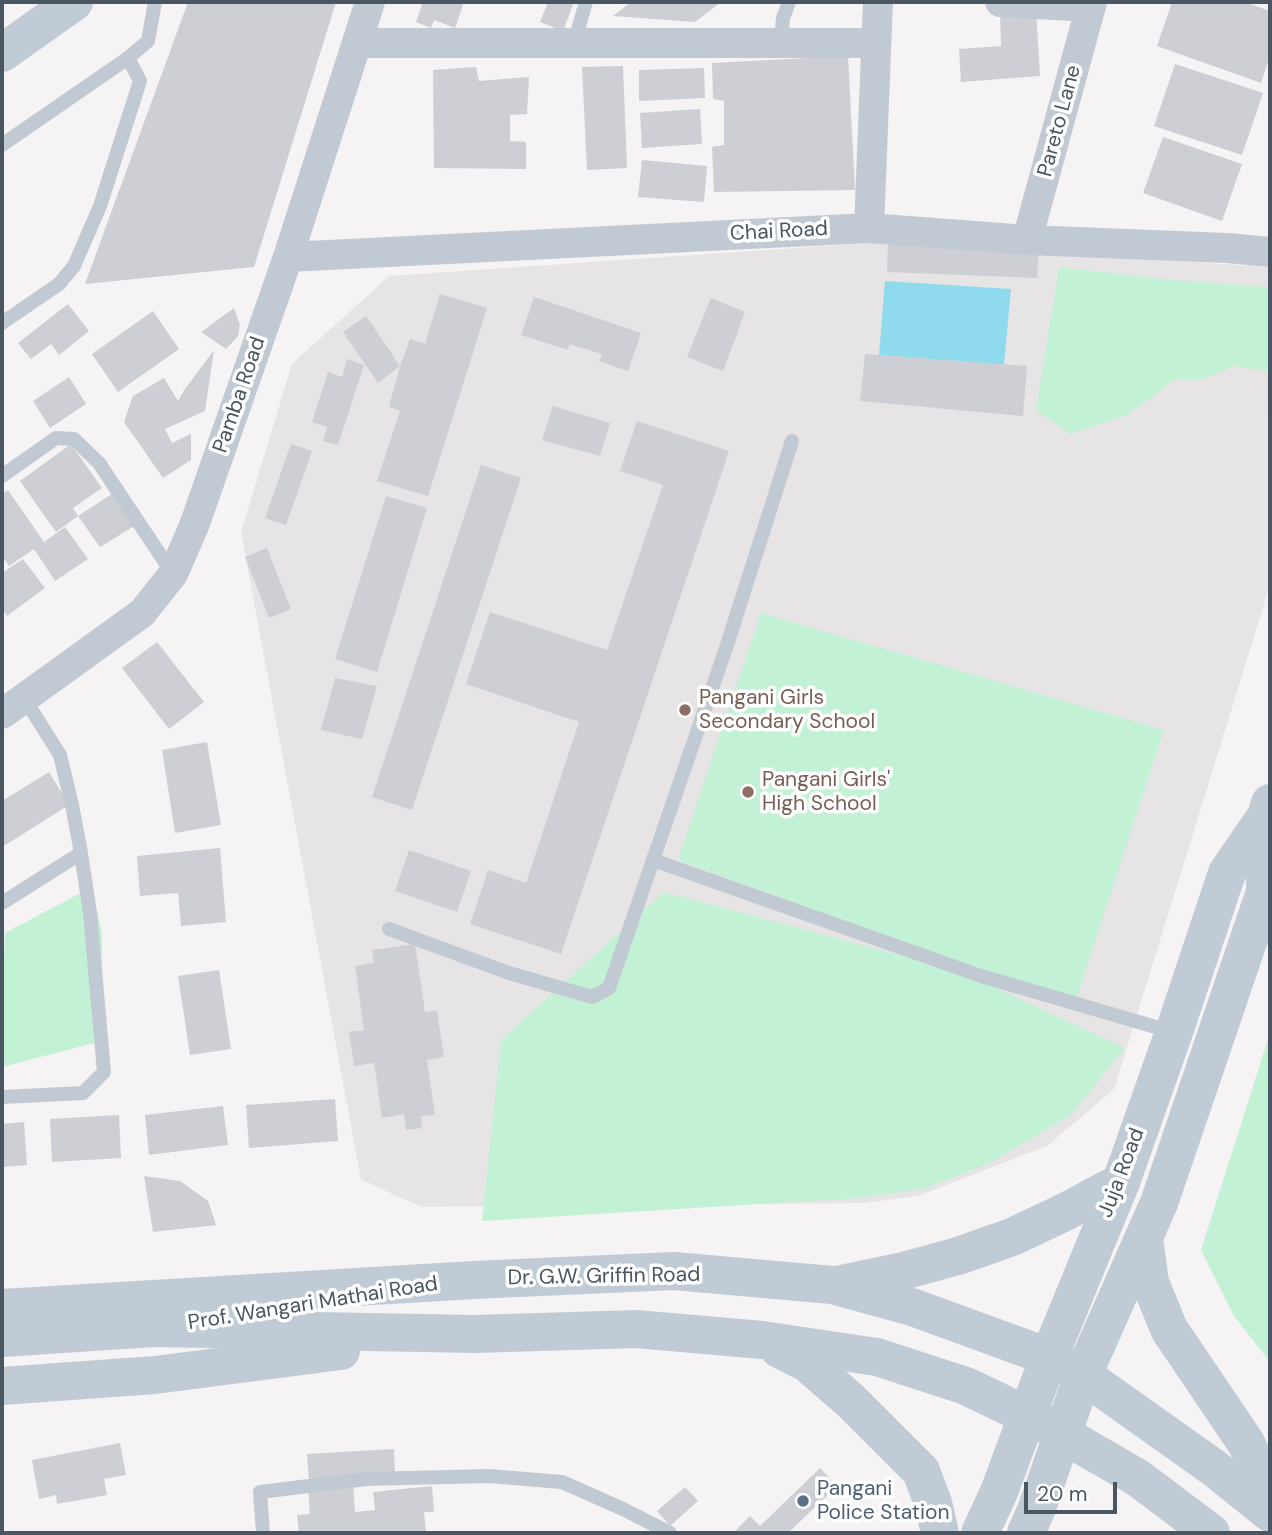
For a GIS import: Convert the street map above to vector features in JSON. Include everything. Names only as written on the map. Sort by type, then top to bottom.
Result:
[{"type":"main road","points":[[2,53],[74,2]]},
{"type":"main road","name":"Juja Road","points":[[980,1533],[999,1492],[1049,1357],[1121,1182],[1227,873],[1268,810]]},
{"type":"main road","name":"Juja Road","points":[[1026,1533],[1083,1374],[1159,1203],[1265,892],[1268,810]]},
{"type":"main road","points":[[832,1285],[903,1271],[1012,1237],[1121,1182]]},
{"type":"main road","points":[[1144,1239],[1150,1282],[1169,1329],[1246,1443],[1270,1492]]},
{"type":"main road","name":"Dr. G.W. Griffin Road","points":[[2,1308],[674,1271],[832,1285],[912,1307],[1049,1357],[1083,1374],[1203,1460],[1270,1513]]},
{"type":"main road","name":"Prof. Wangari Mathai Road","points":[[153,1328],[474,1280]]},
{"type":"main road","points":[[2,1338],[153,1328],[475,1334],[636,1329],[762,1340],[877,1357],[966,1386],[1028,1416],[1138,1478],[1211,1533]]},
{"type":"main road","points":[[2,1387],[155,1375],[475,1334]]},
{"type":"main road","points":[[762,1340],[807,1363],[851,1401],[921,1471],[940,1533]]},
{"type":"street","name":"Pamba Road","points":[[13,706],[142,613],[173,574],[194,526],[288,257],[370,2]]},
{"type":"street","points":[[869,228],[878,2]]},
{"type":"street","points":[[1000,2],[1091,4]]},
{"type":"street","name":"Pareto Lane","points":[[1027,240],[1091,4]]},
{"type":"street","points":[[357,43],[876,43]]},
{"type":"street","name":"Chai Road","points":[[288,257],[869,228],[1027,240],[1227,247],[1270,252]]},
{"type":"lane","points":[[2,145],[128,58],[148,41],[155,2]]},
{"type":"lane","points":[[574,43],[586,2]]},
{"type":"lane","points":[[781,43],[783,19],[789,2]]},
{"type":"lane","points":[[2,323],[59,284],[74,267],[100,206],[139,81],[128,58]]},
{"type":"lane","points":[[2,476],[56,438],[74,439],[99,463],[173,574]]},
{"type":"lane","points":[[389,929],[509,973],[592,997],[609,988],[727,645],[792,441]]},
{"type":"lane","points":[[2,1097],[83,1093],[104,1072],[90,913],[81,853],[60,755],[13,706]]},
{"type":"lane","points":[[2,903],[81,853]]},
{"type":"lane","points":[[653,860],[981,976],[1174,1032]]},
{"type":"lane","points":[[263,1533],[260,1492],[366,1479],[448,1476],[489,1476],[562,1482],[623,1509],[647,1528],[670,1533]]},
{"type":"shaded area","name":"Pangani Girls' High School","points":[[883,242],[1270,267],[1270,585],[1114,1089],[1047,1146],[918,1196],[864,1203],[422,1207],[361,1180],[241,532],[292,364],[389,276]]},
{"type":"green space","points":[[1059,267],[1172,280],[1270,287],[1268,416],[1267,371],[1235,366],[1203,379],[1176,379],[1127,415],[1070,434],[1036,410]]},
{"type":"green space","points":[[761,613],[1164,730],[1074,1006],[678,860]]},
{"type":"green space","points":[[92,887],[102,934],[102,1041],[2,1067],[5,933]]},
{"type":"green space","points":[[664,892],[959,971],[1125,1048],[1072,1114],[988,1164],[923,1189],[857,1198],[482,1221],[501,1040]]},
{"type":"green space","points":[[1270,1033],[1270,1362],[1234,1316],[1201,1250]]},
{"type":"water","points":[[885,281],[1011,289],[1004,365],[879,355]]},
{"type":"building","points":[[188,2],[336,2],[254,267],[85,284]]},
{"type":"building","points":[[423,2],[464,2],[455,28],[434,20],[431,28],[416,22]]},
{"type":"building","points":[[548,2],[574,2],[563,31],[540,22]]},
{"type":"building","points":[[631,2],[721,2],[695,22],[613,16]]},
{"type":"building","points":[[1172,2],[1244,2],[1270,11],[1270,56],[1261,83],[1157,46]]},
{"type":"building","points":[[1036,10],[1040,76],[961,82],[959,49],[1001,46],[1000,12]]},
{"type":"building","points":[[848,56],[855,190],[714,192],[712,147],[724,145],[724,101],[713,99],[712,63]]},
{"type":"building","points":[[1175,64],[1263,93],[1242,155],[1154,126]]},
{"type":"building","points":[[623,66],[627,168],[587,170],[582,67]]},
{"type":"building","points":[[476,67],[479,81],[529,77],[527,114],[510,115],[510,141],[526,142],[526,169],[434,168],[433,70]]},
{"type":"building","points":[[704,68],[705,98],[639,101],[639,70]]},
{"type":"building","points":[[700,109],[702,144],[642,148],[640,113]]},
{"type":"building","points":[[1163,137],[1242,164],[1222,221],[1143,193]]},
{"type":"building","points":[[642,160],[707,166],[704,202],[638,197]]},
{"type":"building","points":[[888,242],[1039,248],[1037,278],[887,272]]},
{"type":"building","points":[[440,294],[487,308],[428,496],[377,481],[400,411],[389,407],[410,339],[425,344]]},
{"type":"building","points":[[534,297],[641,333],[628,371],[599,361],[602,354],[569,344],[568,350],[521,335]]},
{"type":"building","points":[[711,298],[745,312],[723,371],[687,357]]},
{"type":"building","points":[[68,304],[89,331],[59,355],[51,344],[31,359],[18,343]]},
{"type":"building","points":[[234,308],[240,325],[238,336],[226,349],[201,332]]},
{"type":"building","points":[[153,311],[179,349],[118,392],[92,354]]},
{"type":"building","points":[[366,316],[400,366],[378,383],[343,332]]},
{"type":"building","points":[[214,350],[205,411],[165,429],[172,443],[191,434],[191,460],[163,478],[124,422],[133,396],[164,378],[178,401]]},
{"type":"building","points":[[865,354],[1027,366],[1023,416],[860,401]]},
{"type":"building","points":[[347,359],[364,365],[338,445],[323,441],[327,427],[312,422],[328,372],[342,377]]},
{"type":"building","points":[[69,377],[86,404],[50,428],[33,401]]},
{"type":"building","points":[[553,406],[610,423],[600,456],[542,440]]},
{"type":"building","points":[[637,421],[729,451],[561,954],[470,924],[488,870],[526,883],[579,722],[466,684],[490,612],[607,650],[663,485],[620,471]]},
{"type":"building","points":[[71,444],[102,488],[73,508],[78,516],[56,532],[20,481]]},
{"type":"building","points":[[291,444],[312,451],[286,525],[265,518]]},
{"type":"building","points":[[481,465],[521,478],[412,810],[372,797]]},
{"type":"building","points":[[8,490],[44,542],[65,527],[88,559],[55,581],[34,549],[9,566],[2,556],[2,494]]},
{"type":"building","points":[[115,492],[136,525],[100,547],[78,516]]},
{"type":"building","points":[[386,496],[427,508],[377,672],[335,659]]},
{"type":"building","points":[[267,548],[291,609],[269,618],[245,557]]},
{"type":"building","points":[[23,559],[45,588],[7,616],[2,608],[2,573]]},
{"type":"building","points":[[157,642],[204,702],[169,729],[122,668]]},
{"type":"building","points":[[335,678],[377,686],[362,739],[321,730]]},
{"type":"building","points":[[207,742],[221,825],[175,833],[162,750]]},
{"type":"building","points":[[49,772],[69,805],[4,846],[2,801]]},
{"type":"building","points":[[220,848],[226,922],[181,926],[178,893],[140,896],[137,856]]},
{"type":"building","points":[[409,850],[471,871],[457,912],[395,891]]},
{"type":"building","points":[[415,944],[425,1012],[437,1011],[444,1057],[427,1060],[435,1115],[421,1116],[422,1128],[406,1130],[404,1114],[382,1118],[374,1063],[354,1066],[349,1032],[364,1030],[355,966],[374,963],[372,950]]},
{"type":"building","points":[[219,970],[231,1049],[190,1055],[178,976]]},
{"type":"building","points":[[335,1099],[338,1141],[249,1148],[246,1105]]},
{"type":"building","points":[[223,1106],[228,1145],[149,1155],[145,1115]]},
{"type":"building","points":[[119,1115],[121,1158],[52,1162],[50,1119]]},
{"type":"building","points":[[24,1122],[27,1165],[2,1167],[2,1124]]},
{"type":"building","points":[[144,1176],[180,1181],[208,1201],[216,1225],[153,1232]]},
{"type":"building","points":[[120,1443],[126,1475],[104,1479],[107,1495],[57,1504],[56,1495],[39,1499],[32,1460]]},
{"type":"building","points":[[394,1449],[395,1476],[309,1482],[307,1454]]},
{"type":"building","name":"Pangani Police Station","points":[[820,1468],[837,1486],[788,1533],[733,1533],[750,1516],[760,1526]]},
{"type":"building","points":[[353,1483],[355,1512],[375,1510],[373,1492],[432,1486],[434,1512],[424,1512],[426,1533],[299,1533],[297,1515],[310,1514],[308,1488]]},
{"type":"building","points":[[685,1487],[698,1501],[670,1526],[657,1511]]},
{"type":"place","name":"Pangani Girls Secondary School","points":[[685,710]]},
{"type":"place","name":"Pangani Girls' High School","points":[[748,792]]},
{"type":"place","name":"Pangani Police Station","points":[[803,1501]]}]
